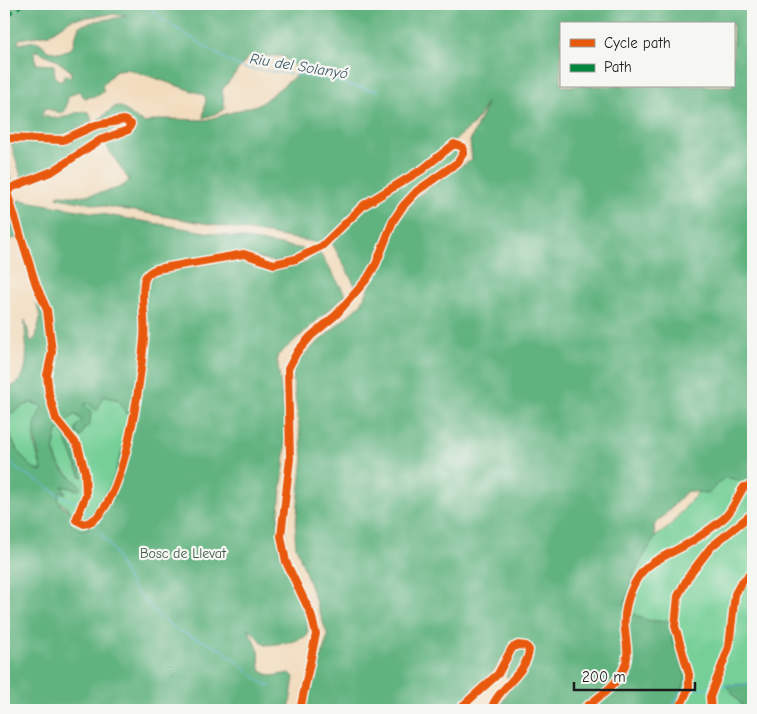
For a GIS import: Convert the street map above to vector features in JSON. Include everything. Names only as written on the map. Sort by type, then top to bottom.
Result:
[{"type":"main road","points":[[4,138],[63,140],[108,122],[124,120],[131,124],[128,130],[100,140],[53,171],[13,187],[7,192],[36,285],[47,310],[52,352],[47,375],[49,394],[56,419],[78,446],[87,488],[76,520],[84,524],[93,520],[108,502],[122,465],[135,416],[144,339],[144,284],[148,274],[157,269],[219,260],[244,254],[274,264],[296,260],[322,246],[372,200],[423,169],[454,144],[463,146],[464,152],[458,162],[417,191],[403,206],[392,222],[376,264],[367,279],[336,315],[311,336],[297,352],[288,369],[290,459],[281,536],[286,562],[311,614],[316,634],[300,710]]},
{"type":"main road","points":[[582,710],[610,688],[624,668],[628,655],[625,630],[626,610],[632,588],[639,575],[651,564],[690,542],[719,522],[731,511],[744,488],[753,486]]},
{"type":"main road","points":[[679,710],[687,690],[688,667],[675,626],[678,596],[688,577],[711,547],[753,513]]},
{"type":"main road","points":[[711,710],[710,697],[729,647],[735,594],[740,583],[753,571]]},
{"type":"main road","points":[[458,710],[498,674],[512,648],[518,645],[526,646],[529,650],[525,662],[490,710]]},
{"type":"green space","points":[[4,4],[753,4],[753,483],[725,477],[708,493],[687,491],[654,526],[655,537],[634,573],[624,605],[645,620],[671,620],[672,641],[682,662],[686,679],[675,710],[499,710],[510,687],[520,678],[506,677],[511,659],[504,655],[492,673],[453,710],[304,710],[328,636],[296,546],[295,534],[303,457],[293,380],[294,366],[298,360],[361,304],[388,250],[398,224],[415,198],[445,176],[472,160],[470,141],[488,102],[474,124],[441,152],[358,206],[341,226],[320,243],[58,198],[57,196],[78,196],[104,192],[120,187],[129,180],[107,147],[114,139],[134,134],[135,127],[127,120],[118,117],[98,120],[116,106],[121,107],[145,123],[163,119],[206,120],[260,104],[298,74],[296,67],[281,56],[249,56],[222,90],[225,108],[220,112],[203,118],[206,98],[202,94],[128,69],[116,70],[102,86],[104,91],[99,95],[85,98],[78,91],[68,97],[65,111],[61,113],[45,108],[41,118],[46,115],[52,118],[63,118],[89,112],[92,121],[81,128],[60,135],[28,137],[4,135]],"holes":[[[112,14],[128,16],[79,26],[72,48],[60,53],[47,51],[38,42],[18,44],[19,39],[49,34],[72,19]],[[35,50],[53,58],[71,71],[71,77],[64,75],[63,81],[58,80],[55,76],[54,65],[36,64]]]},
{"type":"green space","points":[[112,123],[124,123],[125,125],[107,133],[67,160],[22,179],[11,143],[62,142]]},
{"type":"green space","points":[[456,147],[457,156],[414,193],[398,210],[388,227],[372,267],[362,282],[356,287],[332,243],[365,207]]},
{"type":"green space","points":[[4,155],[12,184],[5,193],[17,238],[4,240]]},
{"type":"green space","name":"Bosc de Llevat","points":[[20,200],[304,249],[306,251],[288,260],[274,262],[243,253],[147,272],[146,286],[154,274],[242,258],[281,270],[305,262],[319,252],[346,295],[277,356],[285,439],[278,516],[279,541],[285,565],[306,613],[308,624],[307,636],[289,643],[265,645],[247,627],[259,650],[260,669],[262,672],[272,676],[290,673],[294,677],[289,710],[4,710],[4,389],[14,385],[21,379],[24,371],[26,361],[25,320],[31,342],[36,337],[40,318],[29,267],[35,263],[24,234],[16,202]],"holes":[[[103,396],[119,400],[131,421],[112,483],[94,514],[84,520],[89,528],[81,530],[71,525],[73,513],[62,506],[58,500],[60,491],[66,494],[62,486],[79,490],[81,488],[60,466],[54,449],[58,429],[62,430],[81,477],[83,477],[77,449],[65,433],[65,422],[76,414],[82,421],[76,427],[76,434],[81,437],[84,429],[90,424],[91,411],[84,405],[88,403],[97,411]],[[31,403],[43,406],[38,415],[35,431],[36,446],[42,471],[35,469],[22,457],[12,440],[6,423],[5,416]]]},
{"type":"green space","points":[[102,396],[119,400],[131,421],[110,489],[95,512],[85,519],[90,527],[81,530],[71,525],[73,513],[58,500],[60,491],[65,494],[61,486],[79,490],[79,484],[57,461],[55,439],[58,429],[62,430],[81,477],[65,433],[64,422],[75,414],[82,421],[84,429],[90,424],[83,405],[88,403],[97,410]]},
{"type":"green space","points":[[31,403],[43,406],[34,443],[42,471],[35,469],[22,457],[12,439],[6,422],[5,415]]},
{"type":"green space","points":[[725,477],[753,483],[753,684],[727,686],[746,710],[675,710],[680,699],[682,662],[672,641],[671,621],[645,620],[624,605],[634,573],[655,537],[668,528],[699,491],[708,493]]},
{"type":"green space","points":[[753,684],[753,710],[746,710],[726,685]]},
{"type":"waterway","name":"Riu del Solanyó","points":[[145,4],[166,22],[230,62],[244,68],[333,80],[378,91]]},
{"type":"waterway","points":[[4,451],[17,470],[37,480],[61,496],[80,504]]},
{"type":"waterway","points":[[84,509],[91,518]]},
{"type":"waterway","points":[[94,522],[114,552],[131,585],[155,612],[179,631],[223,650],[259,681],[270,686]]},
{"type":"waterway","points":[[717,686],[744,685],[753,680]]},
{"type":"waterway","points":[[690,690],[710,687]]},
{"type":"waterway","points":[[671,710],[680,691],[686,691]]},
{"type":"marked path","points":[[4,19],[11,10],[21,4]]},
{"type":"cycle path","points":[[4,138],[63,140],[96,125],[124,120],[131,124],[128,130],[100,140],[53,171],[13,187],[7,192],[36,285],[47,310],[52,352],[47,375],[49,394],[56,419],[78,446],[85,472],[86,495],[76,520],[84,524],[98,516],[110,497],[120,472],[128,442],[135,412],[142,357],[144,333],[143,289],[146,277],[149,274],[157,269],[244,254],[274,264],[296,259],[322,246],[364,205],[423,169],[454,144],[463,147],[464,152],[458,162],[417,191],[403,206],[393,221],[376,264],[367,279],[336,315],[311,336],[297,352],[288,369],[290,459],[281,536],[286,562],[311,614],[316,634],[300,710]]},
{"type":"cycle path","points":[[582,710],[600,696],[621,675],[626,663],[627,654],[625,624],[627,604],[631,591],[642,572],[654,562],[693,540],[719,522],[730,512],[744,487],[753,486]]},
{"type":"cycle path","points":[[679,710],[689,687],[689,674],[675,626],[678,596],[688,577],[711,547],[753,513]]},
{"type":"cycle path","points":[[711,710],[710,697],[729,647],[735,594],[741,583],[753,571]]},
{"type":"cycle path","points":[[458,710],[498,674],[512,648],[518,645],[526,646],[529,650],[527,659],[518,674],[494,702],[491,710]]}]
